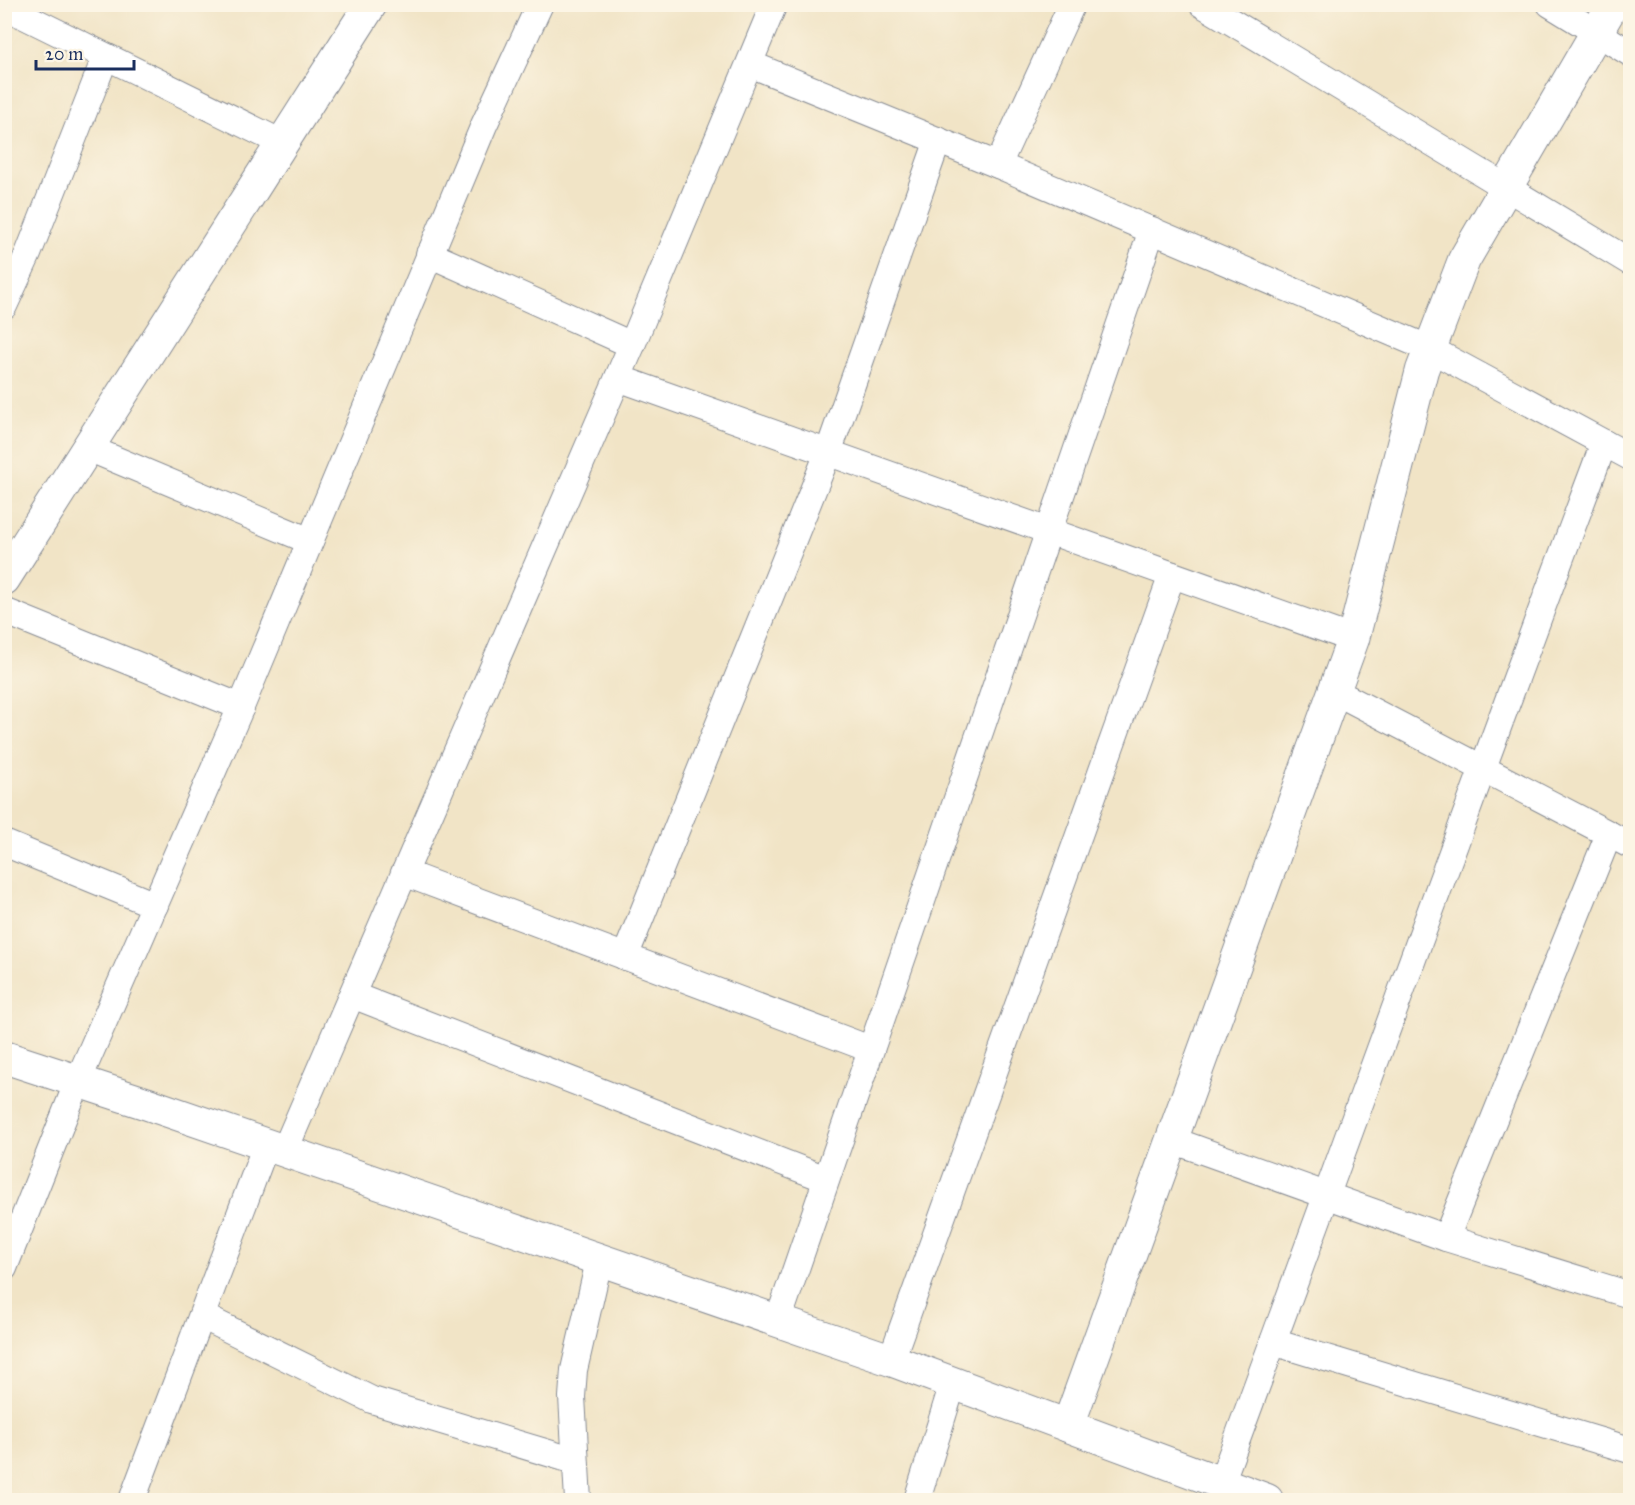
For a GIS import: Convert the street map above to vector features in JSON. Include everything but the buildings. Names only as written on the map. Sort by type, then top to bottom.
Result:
[{"type":"street","points":[[4,579],[371,4]]},
{"type":"street","points":[[4,1268],[78,1081],[241,707],[484,125],[540,4]]},
{"type":"street","points":[[132,1500],[202,1316],[275,1148],[352,995],[618,378],[774,4]]},
{"type":"street","points":[[998,165],[1072,4]]},
{"type":"street","points":[[1202,4],[1506,190],[1630,262]]},
{"type":"street","points":[[1550,4],[1630,53]]},
{"type":"street","points":[[1068,1426],[1353,639],[1430,349],[1464,260],[1612,4]]},
{"type":"street","points":[[4,6],[105,58],[282,143]]},
{"type":"street","points":[[4,306],[28,254],[105,58]]},
{"type":"street","points":[[750,64],[998,165],[1430,349],[1630,457]]},
{"type":"street","points":[[626,957],[828,453],[938,140]]},
{"type":"street","points":[[778,1321],[1152,230]]},
{"type":"street","points":[[429,254],[632,345]]},
{"type":"street","points":[[618,378],[1353,639]]},
{"type":"street","points":[[1221,1483],[1328,1194],[1481,767],[1604,443]]},
{"type":"street","points":[[88,448],[310,541]]},
{"type":"street","points":[[891,1360],[1172,575]]},
{"type":"street","points":[[4,611],[241,707]]},
{"type":"street","points":[[1334,691],[1481,767],[1622,835],[1446,1238]]},
{"type":"street","points":[[4,843],[155,905]]},
{"type":"street","points":[[404,873],[870,1049]]},
{"type":"street","points":[[352,995],[826,1179]]},
{"type":"street","points":[[4,1057],[891,1360],[1267,1500]]},
{"type":"street","points":[[1172,1140],[1446,1238],[1630,1295]]},
{"type":"street","points":[[579,1500],[572,1406],[574,1370],[599,1261]]},
{"type":"street","points":[[202,1316],[372,1400],[575,1461]]},
{"type":"street","points":[[1273,1342],[1630,1450]]},
{"type":"street","points":[[917,1500],[953,1383]]}]
